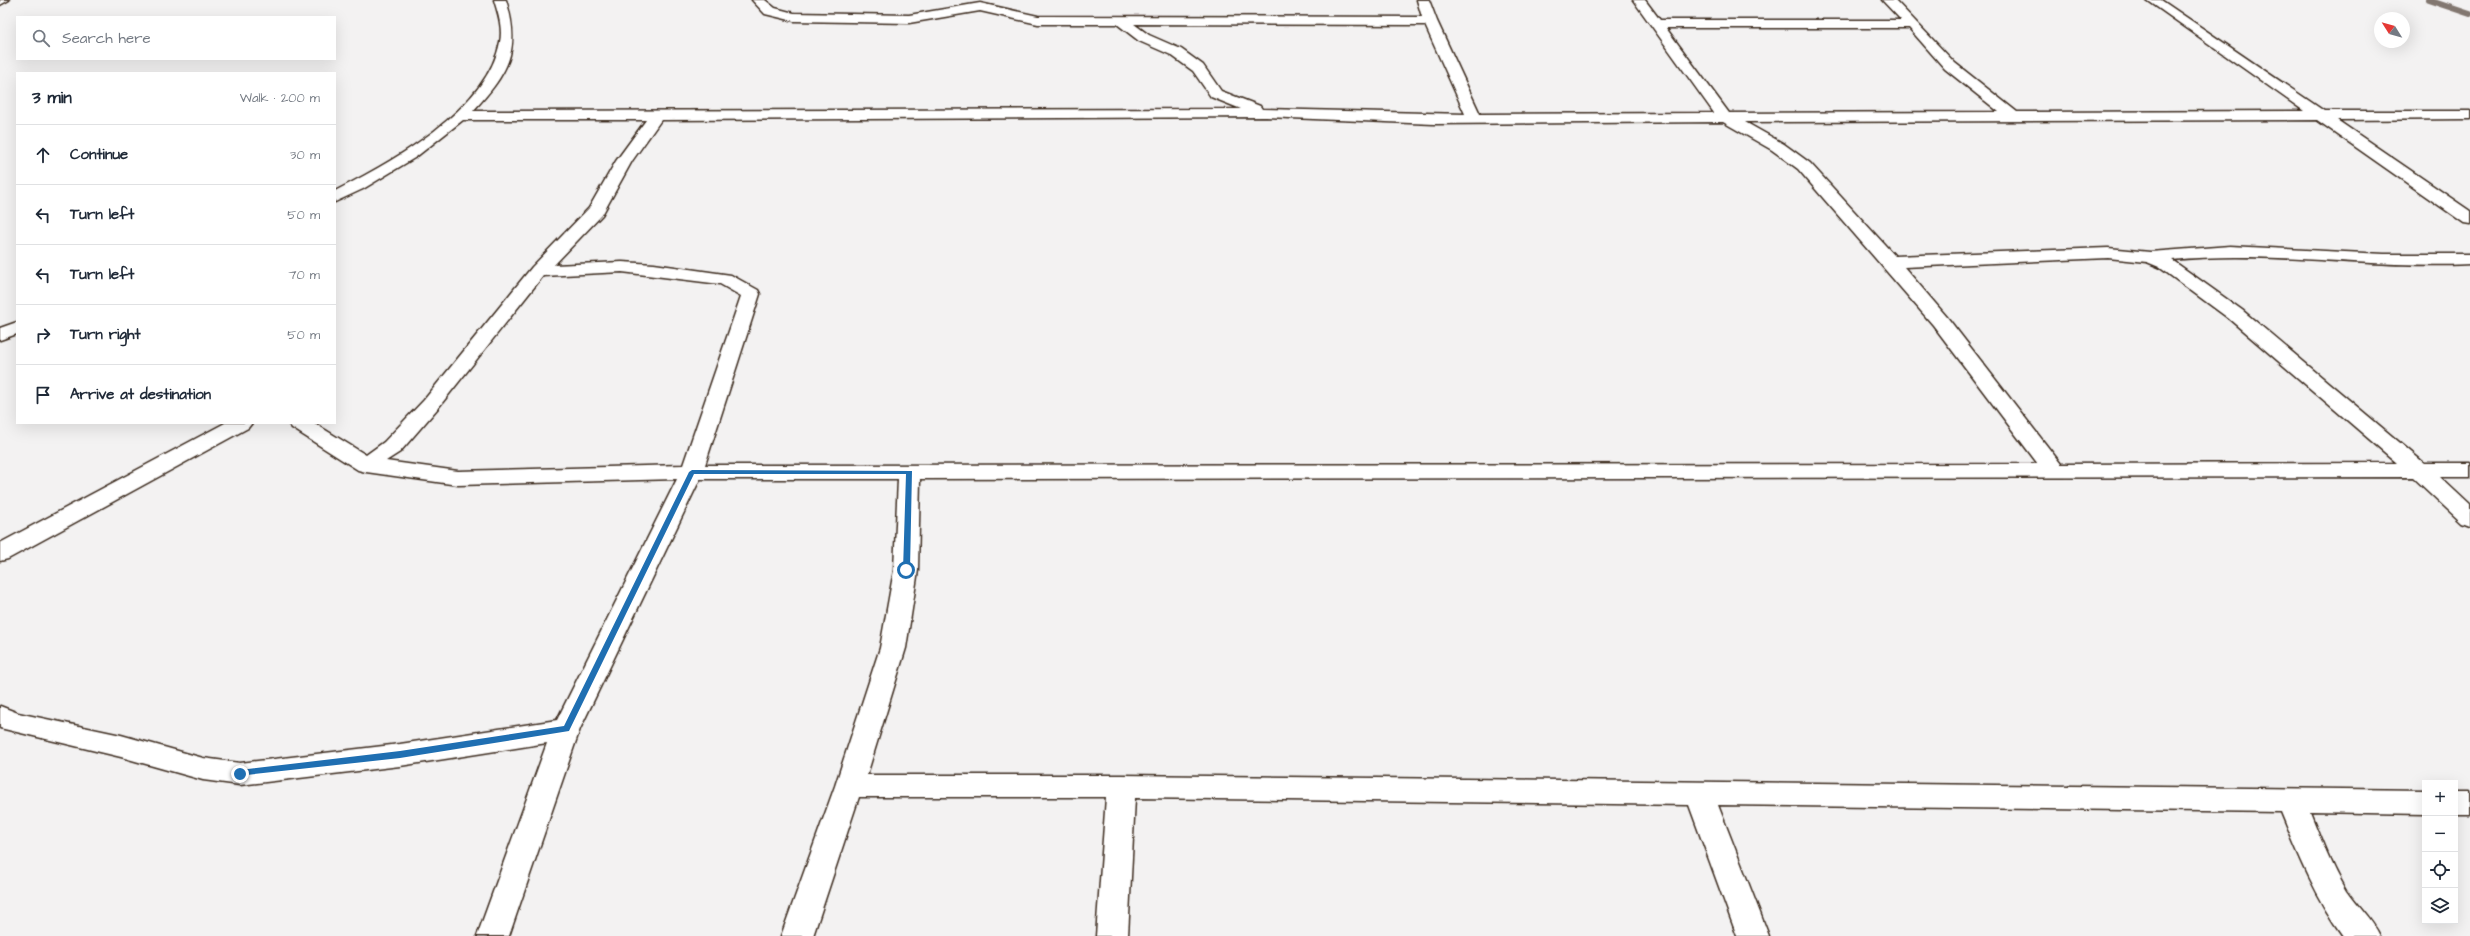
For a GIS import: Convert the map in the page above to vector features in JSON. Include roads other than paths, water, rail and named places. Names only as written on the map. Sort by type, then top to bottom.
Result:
[{"type":"street","points":[[336,197],[360,185],[413,152],[460,116],[492,82],[503,59],[507,41],[505,15],[500,0]]},
{"type":"street","points":[[758,0],[770,11],[794,17],[909,19],[981,3],[1038,20],[1430,21]]},
{"type":"street","points":[[1423,0],[1430,21],[1474,117]]},
{"type":"street","points":[[1639,0],[1724,117],[1778,147],[1804,166],[1890,262],[1940,321],[2054,470]]},
{"type":"street","points":[[1888,0],[1913,24],[1950,66],[2014,118]]},
{"type":"street","points":[[2154,0],[2470,219]]},
{"type":"street","points":[[1120,20],[1144,38],[1176,52],[1198,68],[1216,94],[1266,113]]},
{"type":"street","points":[[1657,24],[1913,24]]},
{"type":"street","points":[[460,116],[849,116],[1266,113],[1434,119],[1474,117],[2014,118],[2470,115]]},
{"type":"street","points":[[366,465],[392,446],[431,404],[538,271],[596,211],[624,162],[656,115]]},
{"type":"street","points":[[1890,262],[2108,253],[2150,257],[2241,251],[2396,261],[2434,262],[2470,259]]},
{"type":"street","points":[[2150,257],[2165,263],[2235,314],[2419,470],[2470,518]]},
{"type":"street","points":[[493,936],[566,729],[692,472],[727,372],[751,294],[725,279],[654,269],[622,267],[538,271]]},
{"type":"street","points":[[0,334],[16,328]]},
{"type":"street","points":[[1,552],[239,424]]},
{"type":"street","points":[[301,424],[366,465],[458,478],[692,472],[2470,470]]},
{"type":"street","points":[[797,936],[849,786],[893,648],[906,570],[909,472]]},
{"type":"street","points":[[0,716],[13,722],[121,746],[203,769],[240,774],[400,754],[566,729]]},
{"type":"street","points":[[849,786],[1121,786],[2422,802]]},
{"type":"street","points":[[1112,936],[1121,786]]},
{"type":"street","points":[[1699,794],[1754,936]]},
{"type":"street","points":[[2291,801],[2322,875],[2336,901],[2363,936]]},
{"type":"street","points":[[2458,803],[2470,803]]},
{"type":"waterway","points":[[2428,0],[2470,14]]}]
